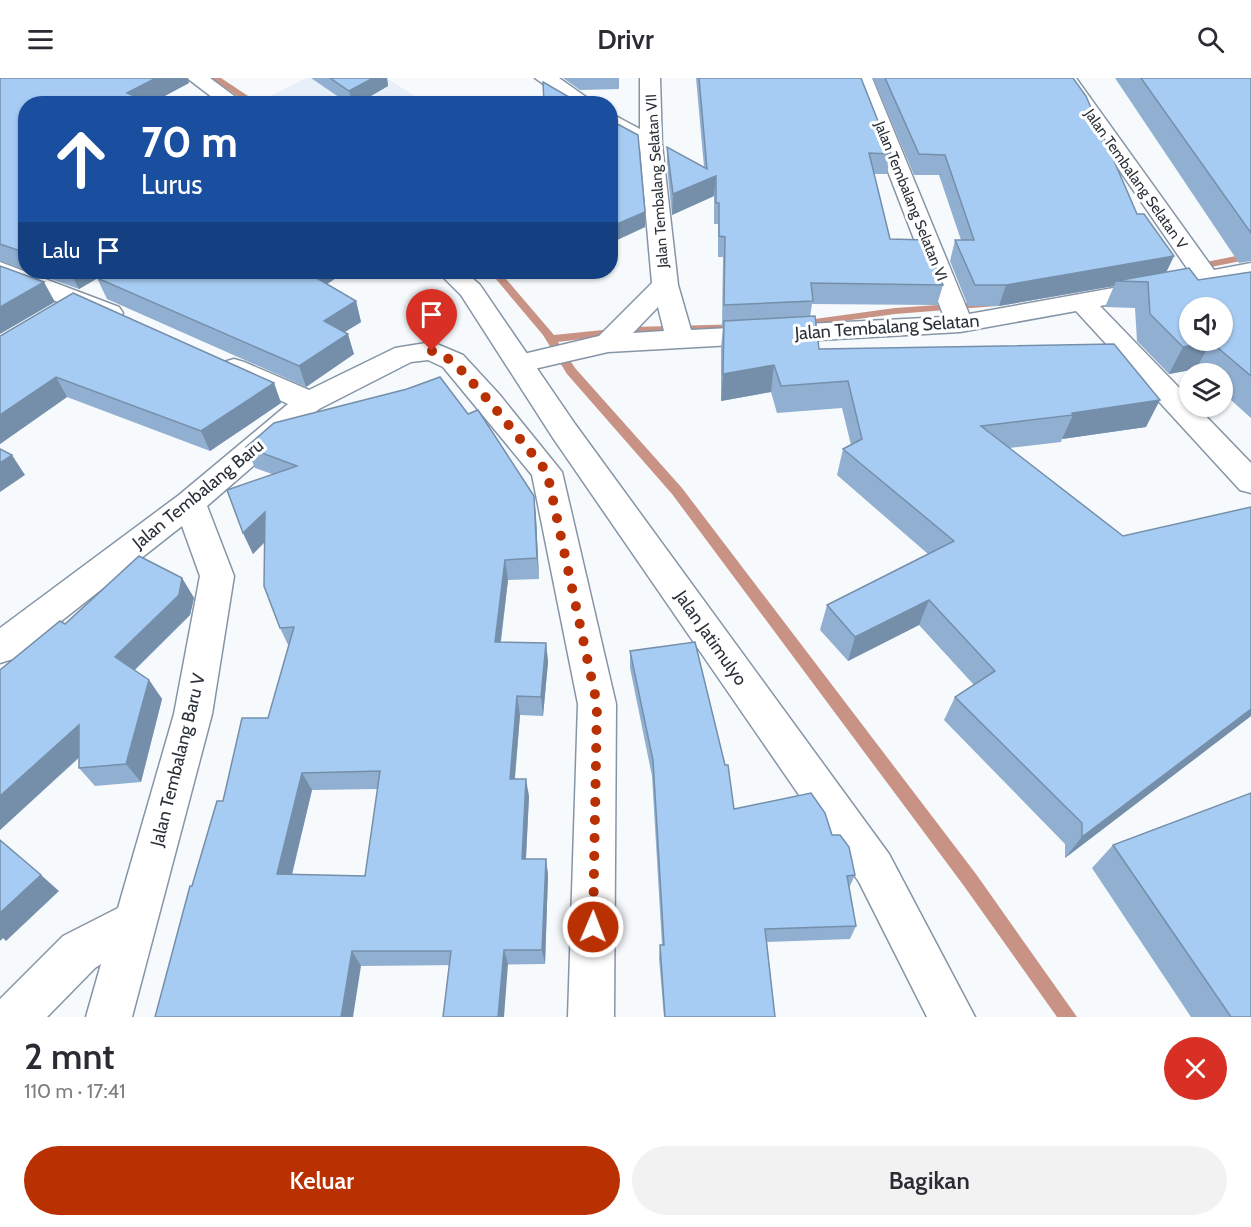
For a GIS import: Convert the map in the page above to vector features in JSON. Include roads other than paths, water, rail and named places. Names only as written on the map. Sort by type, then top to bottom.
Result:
[{"type":"street","points":[[196,78],[223,96]]},
{"type":"street","points":[[545,78],[573,96]]},
{"type":"street","name":"Jalan Tembalang Selatan VII","points":[[650,78],[651,145],[664,285],[680,339]]},
{"type":"street","name":"Jalan Tembalang Selatan VI","points":[[862,78],[960,324]]},
{"type":"street","name":"Jalan Tembalang Selatan V","points":[[1066,78],[1207,279]]},
{"type":"street","points":[[618,124],[651,145]]},
{"type":"street","points":[[0,270],[18,277]]},
{"type":"street","name":"Jalan Tembalang Selatan","points":[[528,362],[608,343],[960,324],[1251,271]]},
{"type":"street","points":[[24,279],[83,301],[137,325]]},
{"type":"street","name":"Jalan Jatimulyo","points":[[458,279],[471,290],[528,362],[564,431],[874,868],[952,1017]]},
{"type":"street","points":[[52,319],[110,283]]},
{"type":"street","name":"Jalan Tembalang Selatan VII","points":[[608,343],[664,285]]},
{"type":"street","points":[[1083,302],[1098,321],[1251,482]]},
{"type":"street","name":"Jalan Tembalang Baru","points":[[0,648],[190,503],[309,402],[405,354],[432,351],[453,361],[547,472],[597,704],[591,1017]]},
{"type":"street","points":[[212,359],[309,402]]},
{"type":"street","name":"Jalan Tembalang Baru V","points":[[109,1017],[193,714],[217,576],[190,503]]},
{"type":"street","points":[[15,1017],[79,952],[135,922]]},
{"type":"waterway","points":[[215,78],[243,96]]},
{"type":"waterway","points":[[1191,268],[1251,256]]},
{"type":"waterway","points":[[501,279],[547,333],[571,371],[677,491],[970,880],[1068,1017]]},
{"type":"waterway","points":[[800,324],[895,311],[993,304]]},
{"type":"waterway","points":[[551,339],[632,330],[742,326]]}]
